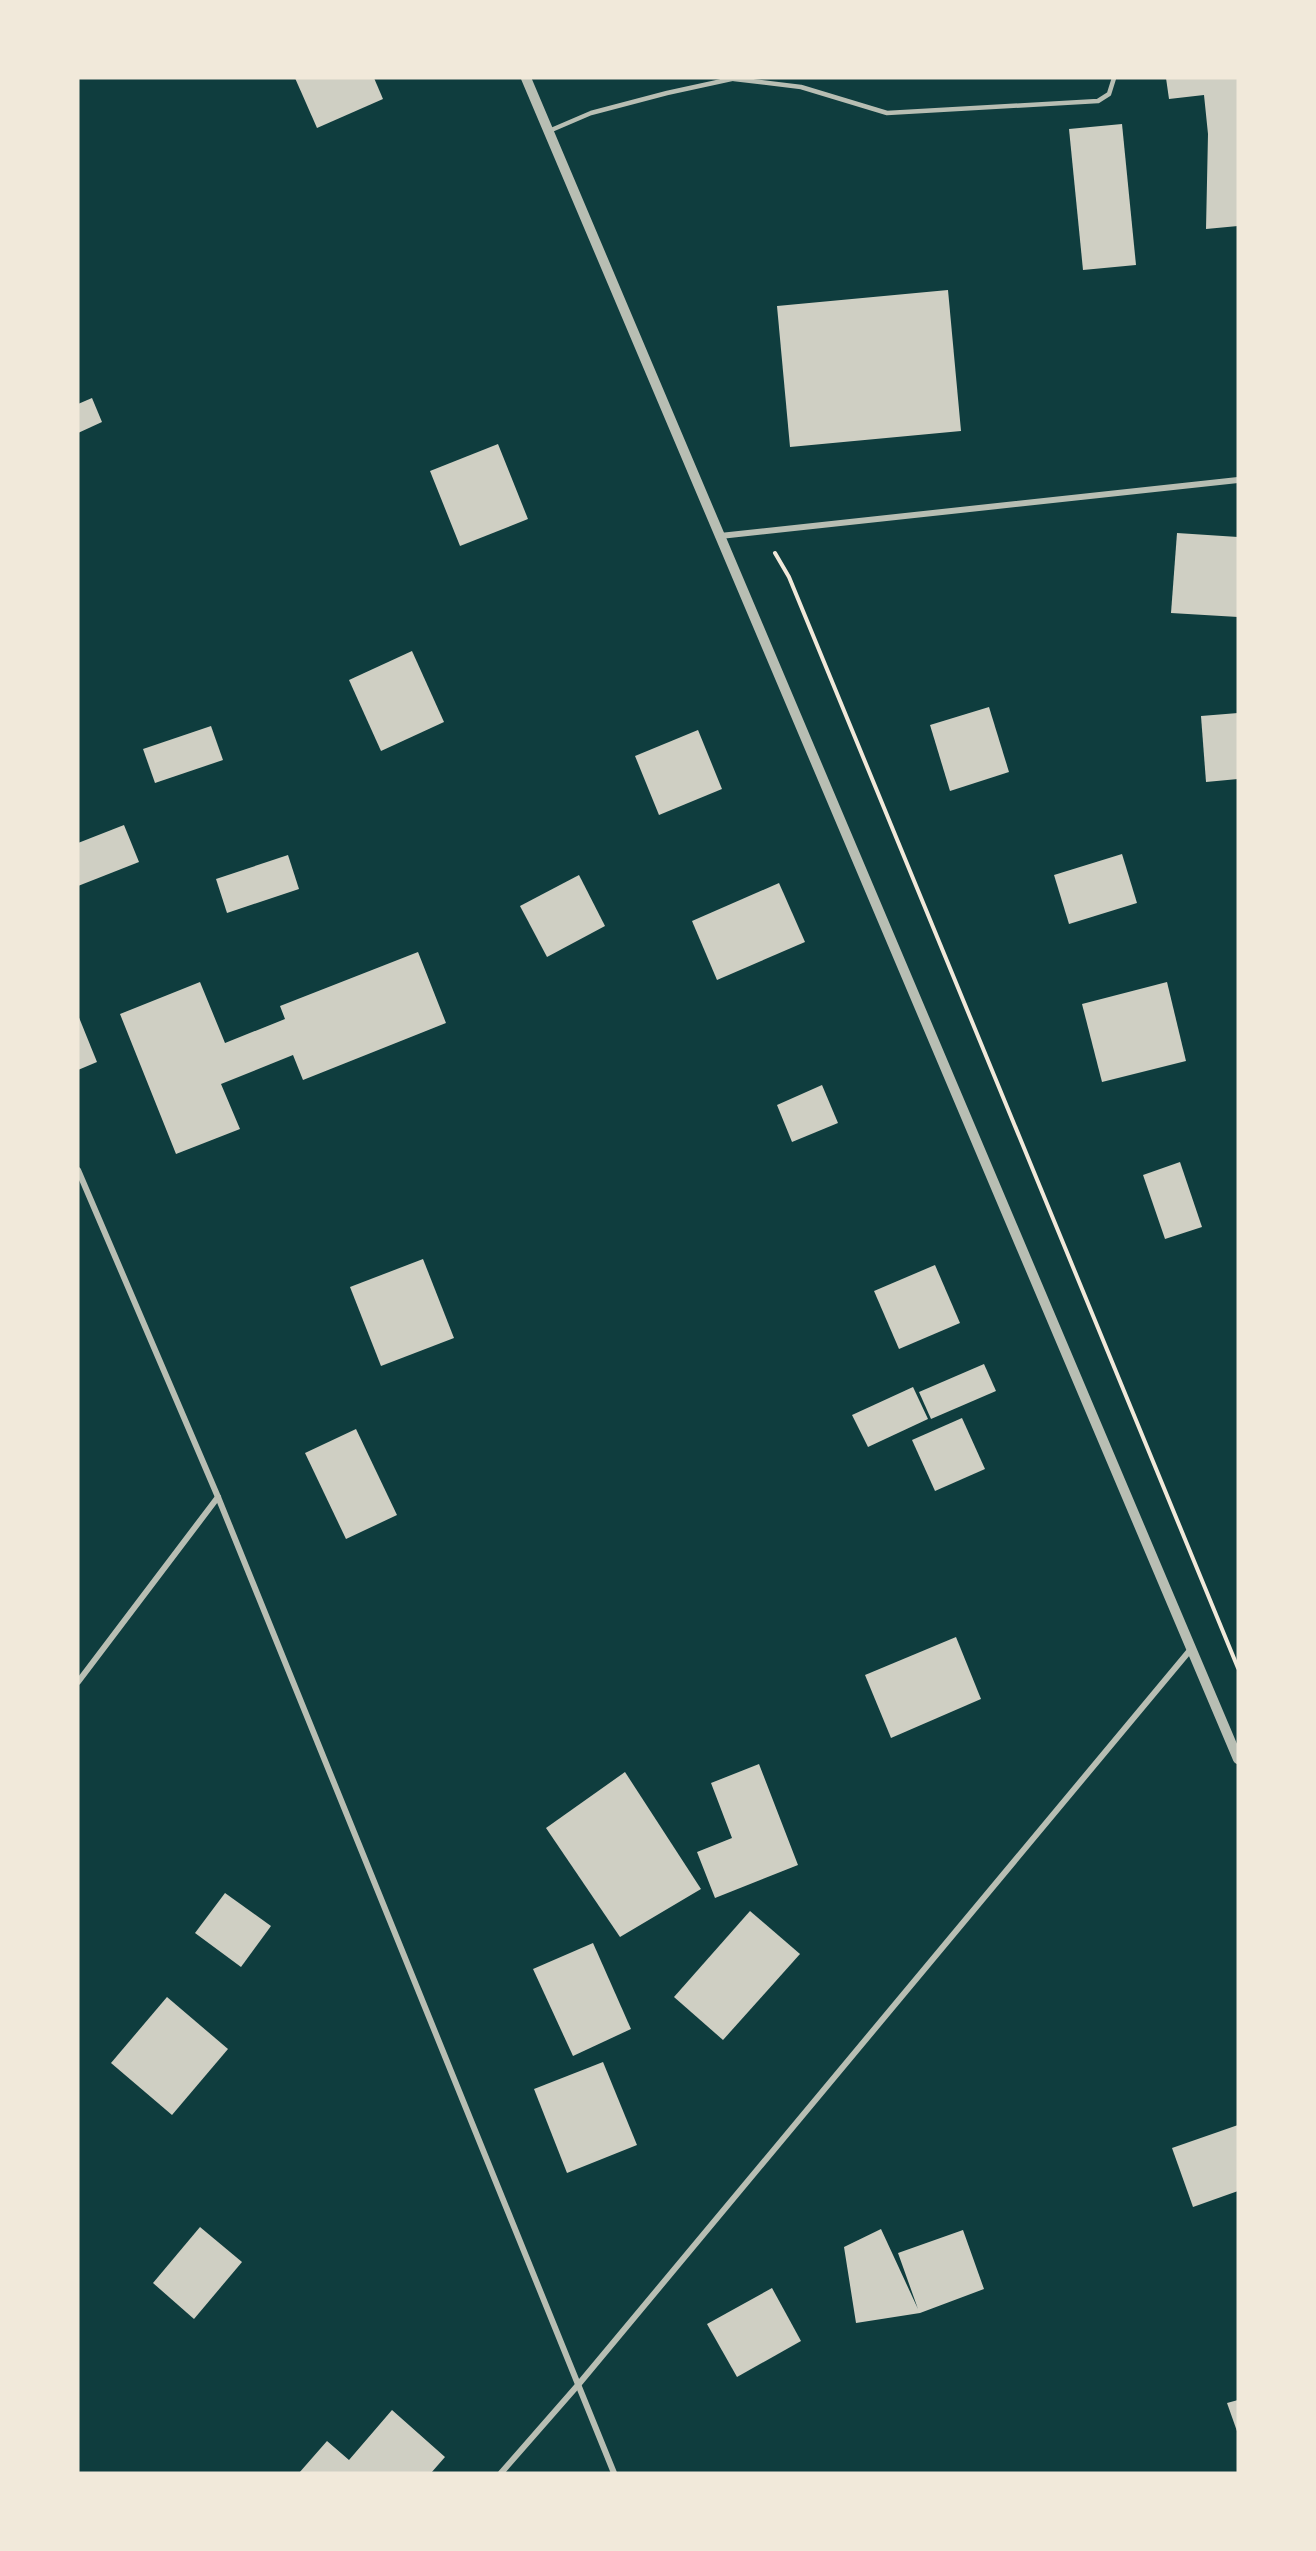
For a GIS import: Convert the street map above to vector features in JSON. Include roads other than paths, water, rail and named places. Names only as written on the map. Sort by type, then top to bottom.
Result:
[{"type":"street","points":[[526,78],[1238,1759]]},
{"type":"street","points":[[719,536],[1238,480]]},
{"type":"street","points":[[78,1170],[218,1497],[614,2473]]},
{"type":"street","points":[[78,1682],[218,1497]]},
{"type":"street","points":[[501,2473],[578,2385],[1191,1648]]},
{"type":"lane","points":[[549,131],[600,110],[735,78],[801,87],[887,113],[1098,101],[1109,94],[1114,78]]}]
